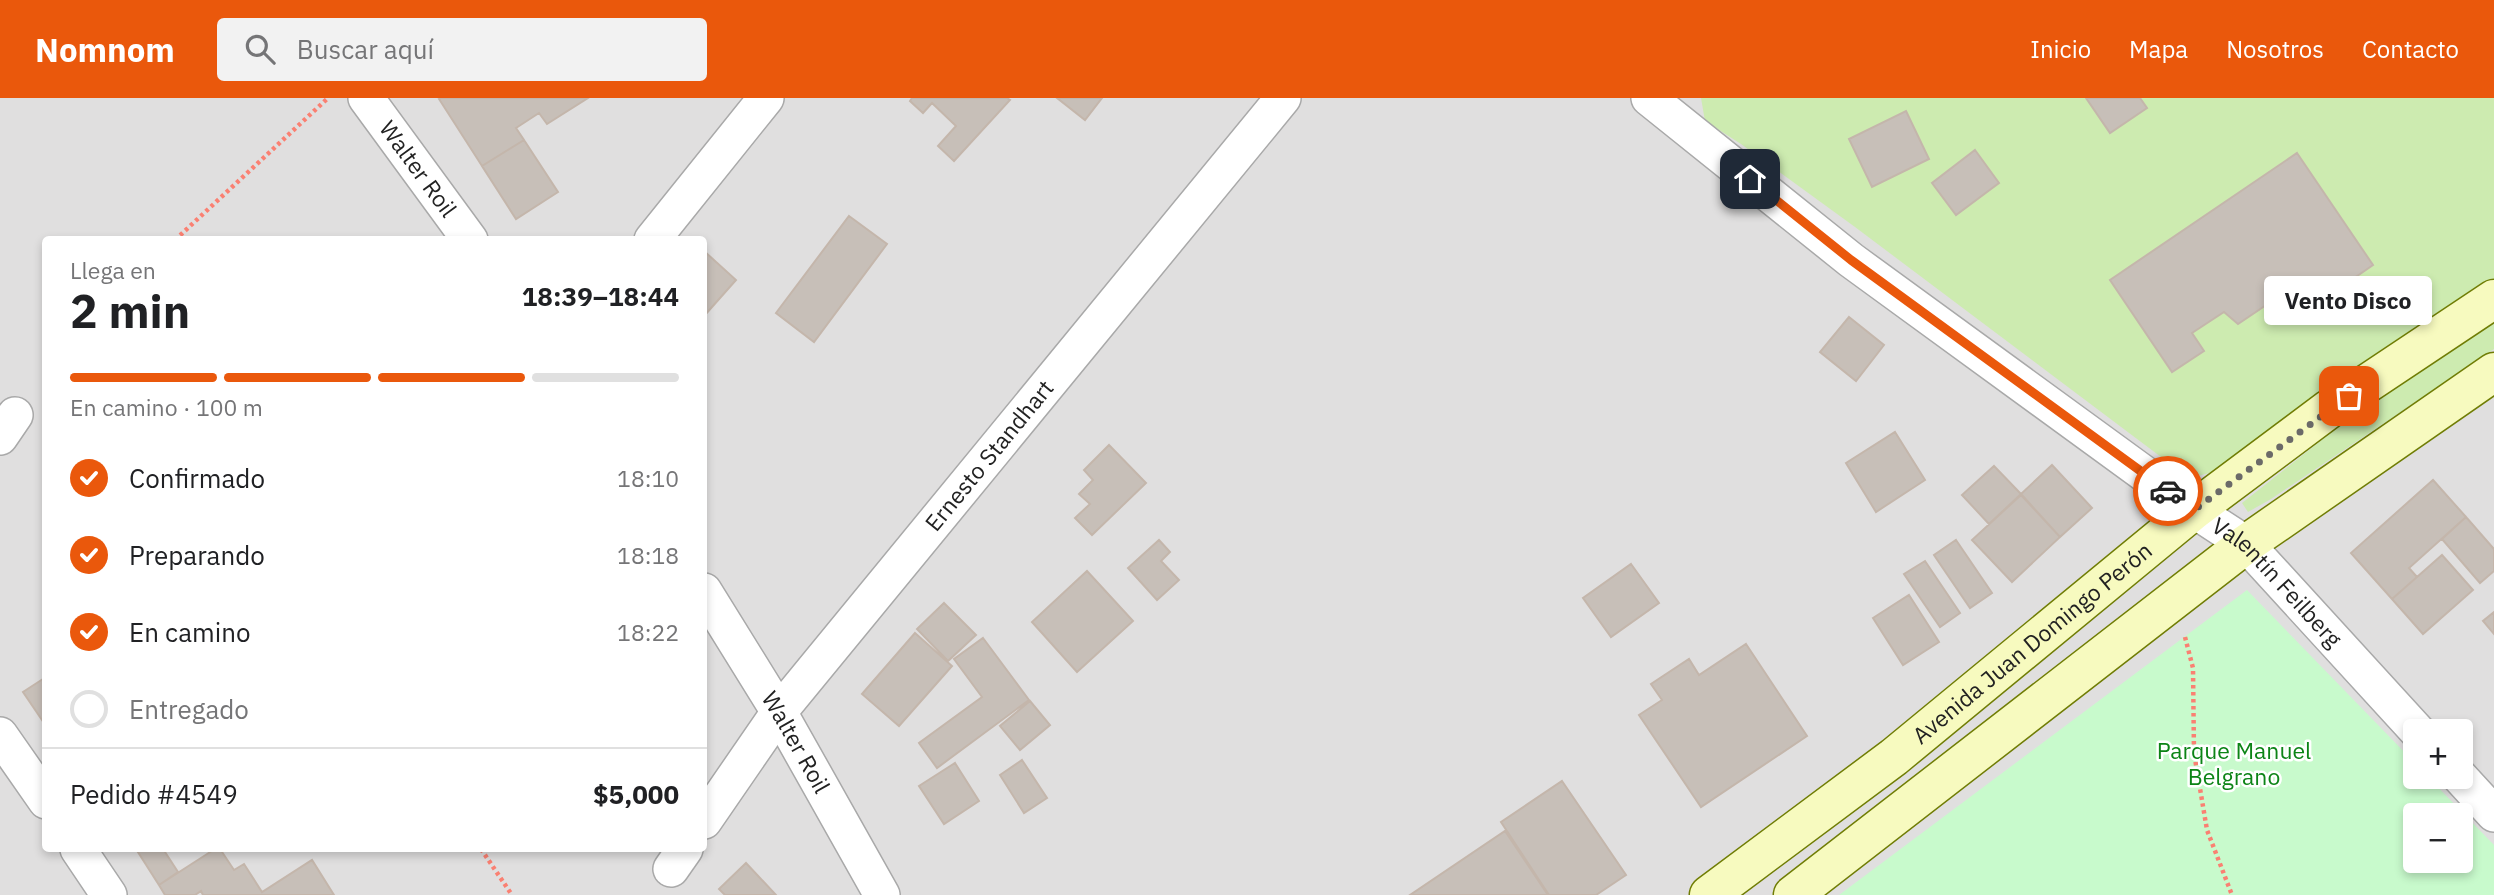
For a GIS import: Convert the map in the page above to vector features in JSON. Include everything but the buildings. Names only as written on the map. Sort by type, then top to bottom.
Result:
[{"type":"street","name":"Walter Roil","points":[[366,98],[467,236]]},
{"type":"street","points":[[655,236],[766,98]]},
{"type":"street","name":"Ernesto Standhart","points":[[707,817],[779,712],[1283,98]]},
{"type":"street","name":"Valentín Feilberg","points":[[1649,98],[1851,260],[2194,510],[2246,544],[2406,719]]},
{"type":"street","name":"Avenida Juan Domingo Perón","points":[[1709,895],[1894,757],[2194,510],[2329,409],[2494,299]]},
{"type":"street","points":[[1793,895],[2246,544],[2494,372]]},
{"type":"street","name":"Walter Roil","points":[[707,596],[779,712],[882,895]]},
{"type":"street","points":[[0,734],[42,795]]},
{"type":"street","points":[[2471,789],[2494,814]]},
{"type":"street","points":[[80,852],[109,895]]},
{"type":"path","points":[[179,236],[328,98]]},
{"type":"path","points":[[2176,599],[2193,668],[2194,753],[2207,830],[2232,895]]},
{"type":"path","points":[[483,852],[512,895]]},
{"type":"shaded area","points":[[0,98],[2494,98],[2494,895],[0,895]]},
{"type":"green space","points":[[1701,98],[2494,98],[2494,280],[2224,469],[2198,476],[2177,469],[1855,227],[1705,121]]},
{"type":"green space","points":[[2494,320],[2494,349],[2248,512],[2242,503],[2371,401]]},
{"type":"green space","name":"Parque Manuel Belgrano","points":[[2247,590],[2403,751],[2403,789],[2440,789],[2453,803],[2403,803],[2403,873],[2473,873],[2473,823],[2494,845],[2494,895],[1839,895]]},
{"type":"way so far","points":[[2168,491],[2194,510],[2349,396]]},
{"type":"place","name":"Vento Disco","points":[[2349,396]]},
{"type":"route","points":[[1750,179],[1851,260],[2168,491]]}]
